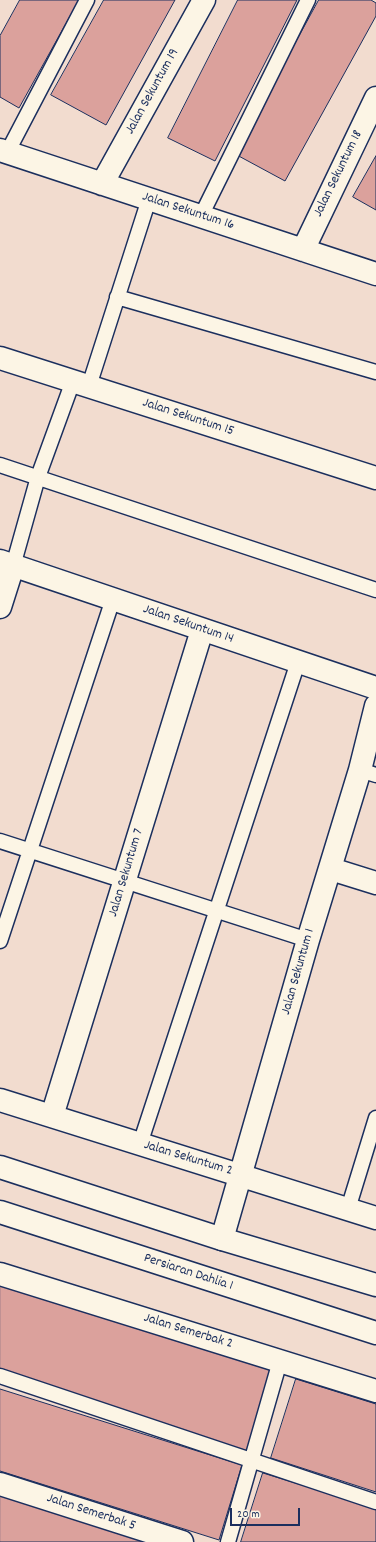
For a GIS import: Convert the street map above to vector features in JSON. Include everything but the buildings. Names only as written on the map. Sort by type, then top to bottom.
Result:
[{"type":"street","name":"Jalan Sekuntum 19","points":[[102,184],[204,0]]},
{"type":"street","name":"Jalan Sekuntum 18","points":[[303,250],[376,98]]},
{"type":"street","name":"Jalan Sekuntum 16","points":[[4,152],[376,274]]},
{"type":"street","name":"Jalan Sekuntum 15","points":[[0,358],[376,478]]},
{"type":"street","name":"Jalan Sekuntum 14","points":[[7,564],[376,688]]},
{"type":"street","points":[[0,607],[7,564]]},
{"type":"street","name":"Jalan Sekuntum 7","points":[[52,1116],[202,630]]},
{"type":"street","name":"Jalan Sekuntum 1","points":[[222,1239],[308,940],[331,869],[368,773],[376,706]]},
{"type":"street","points":[[331,869],[376,883]]},
{"type":"street","name":"Jalan Sekuntum 2","points":[[0,1100],[376,1218]]},
{"type":"street","points":[[0,1167],[222,1239],[376,1285]]},
{"type":"street","name":"Persiaran Dahlia 1","points":[[0,1212],[376,1333]]},
{"type":"street","name":"Jalan Semerbak 2","points":[[0,1274],[376,1391]]},
{"type":"street","name":"Jalan Semerbak 5","points":[[0,1484],[182,1542]]},
{"type":"lane","points":[[4,152],[87,0]]},
{"type":"lane","points":[[201,216],[308,0]]},
{"type":"lane","points":[[7,564],[38,477],[81,384],[117,297],[149,199]]},
{"type":"lane","points":[[117,297],[376,372]]},
{"type":"lane","points":[[0,465],[376,590]]},
{"type":"lane","points":[[0,941],[113,599]]},
{"type":"lane","points":[[140,1144],[298,662]]},
{"type":"lane","points":[[0,841],[308,940]]},
{"type":"lane","points":[[348,1209],[376,1118]]},
{"type":"lane","points":[[228,1542],[280,1361]]},
{"type":"lane","points":[[0,1376],[376,1502]]}]
